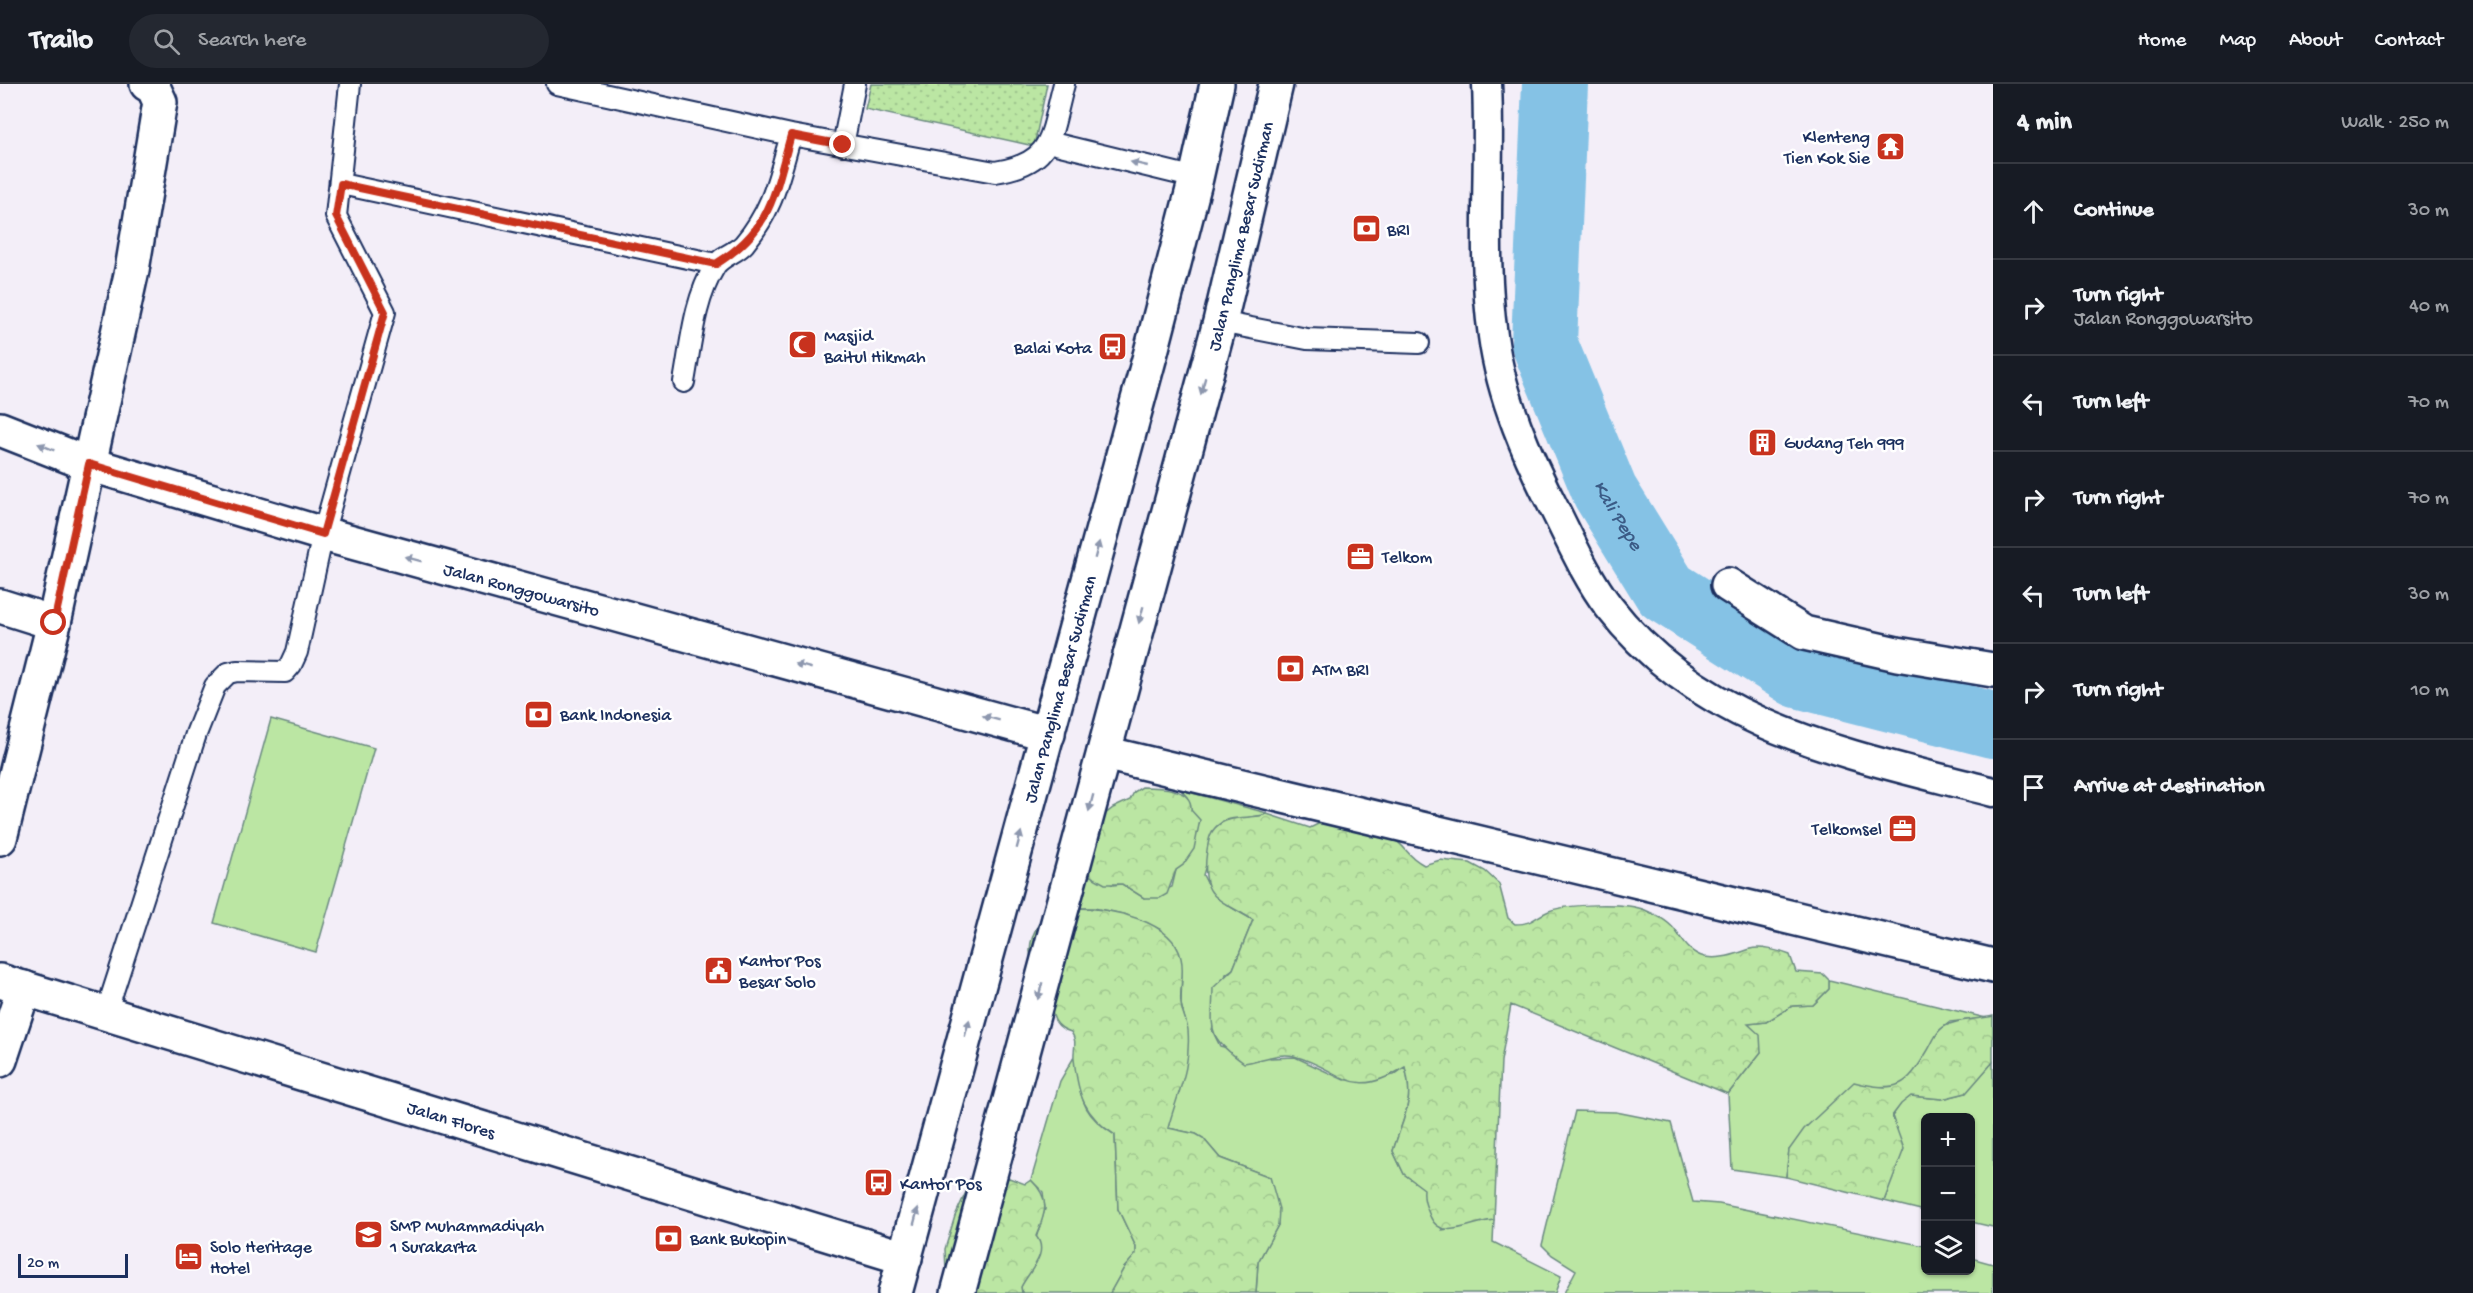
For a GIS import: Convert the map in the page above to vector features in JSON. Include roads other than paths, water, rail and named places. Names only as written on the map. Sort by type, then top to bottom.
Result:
[{"type":"main road","points":[[0,838],[54,623],[132,270],[160,102],[153,87],[147,84]]},
{"type":"main road","name":"Jalan Panglima Besar Sudirman","points":[[895,1293],[1048,734],[1196,178],[1217,84]]},
{"type":"main road","name":"Jalan Panglima Besar Sudirman","points":[[958,1293],[1220,322],[1276,84]]},
{"type":"main road","name":"Jalan Ronggowarsito","points":[[0,429],[89,464],[323,534],[1048,734]]},
{"type":"main road","points":[[1728,585],[1804,633],[1898,654],[1993,670]]},
{"type":"main road","points":[[0,606],[54,623]]},
{"type":"main road","points":[[1104,753],[1993,966]]},
{"type":"main road","points":[[0,1060],[12,985]]},
{"type":"main road","name":"Jalan Flores","points":[[12,985],[905,1258]]},
{"type":"street","points":[[1487,84],[1488,284],[1493,337],[1504,389],[1541,483],[1589,576],[1610,608],[1638,638],[1691,686],[1764,725],[1817,745],[1993,792]]},
{"type":"lane","points":[[106,1013],[196,734],[215,686],[228,673],[237,671],[276,674],[285,672],[291,666],[297,652],[323,534],[385,312],[336,216],[350,84]]},
{"type":"lane","points":[[557,84],[791,135],[995,172],[1020,168],[1038,157],[1048,142],[1064,84]]},
{"type":"lane","points":[[843,145],[855,84]]},
{"type":"lane","points":[[684,382],[700,299],[716,264],[740,249],[762,222],[772,203],[791,135]]},
{"type":"lane","points":[[1048,142],[1196,178]]},
{"type":"lane","points":[[341,184],[716,264]]},
{"type":"lane","points":[[1220,322],[1307,339],[1419,343]]},
{"type":"waterway","name":"Kali Pepe","points":[[1555,84],[1544,343],[1605,492],[1666,591],[1798,675],[1993,725]]},
{"type":"place","name":"Klenteng Tien Kok Sie","points":[[1891,146]]},
{"type":"place","name":"BRI","points":[[1366,229]]},
{"type":"place","name":"Masjid Baitul Hikmah","points":[[803,345]]},
{"type":"place","name":"Balai Kota","points":[[1113,347]]},
{"type":"place","name":"Gudang Teh 999","points":[[1763,442]]},
{"type":"place","name":"Telkom","points":[[1361,556]]},
{"type":"place","name":"ATM BRI","points":[[1291,669]]},
{"type":"place","name":"Bank Indonesia","points":[[539,714]]},
{"type":"place","name":"Telkomsel","points":[[1903,828]]},
{"type":"place","name":"Kantor Pos Besar Solo","points":[[718,970]]},
{"type":"place","name":"Kantor Pos","points":[[879,1183]]},
{"type":"place","name":"SMP Muhammadiyah 1 Surakarta","points":[[369,1235]]},
{"type":"place","name":"Bank Bukopin","points":[[669,1238]]},
{"type":"place","name":"Solo Heritage Hotel","points":[[189,1256]]}]
